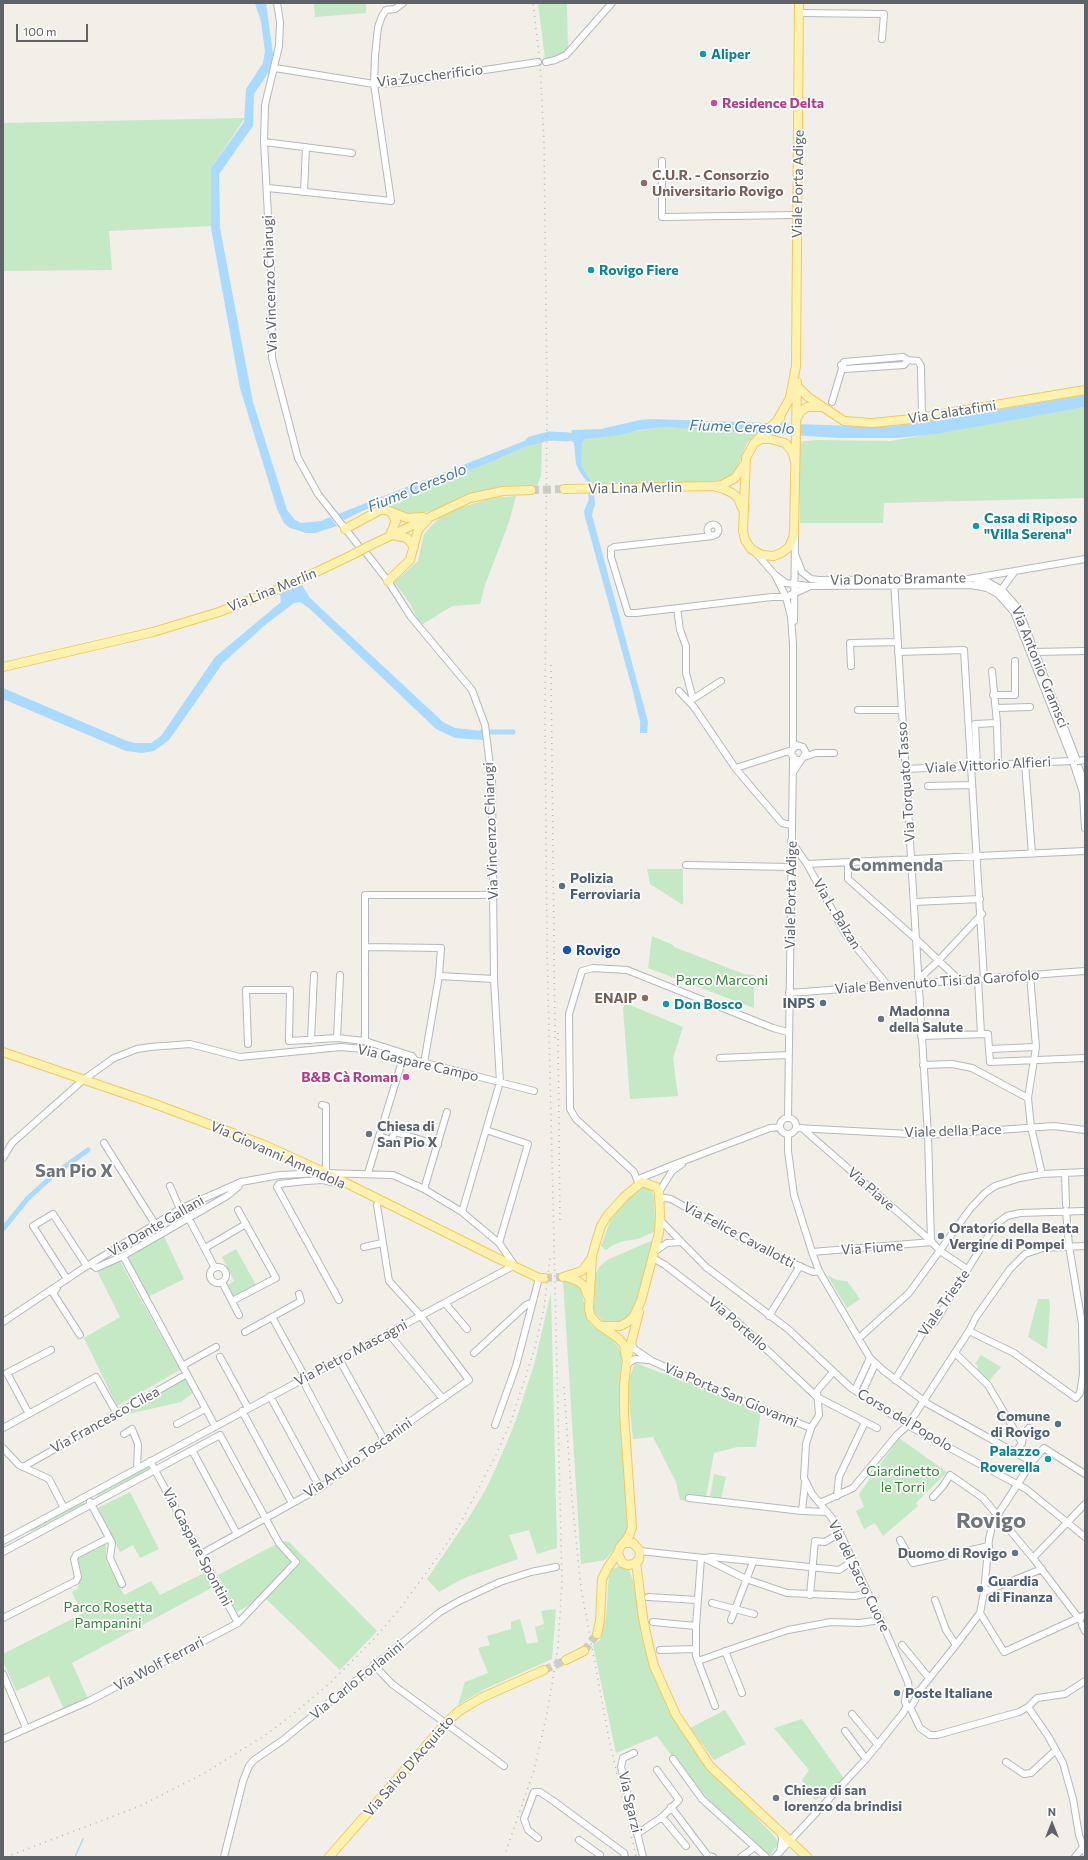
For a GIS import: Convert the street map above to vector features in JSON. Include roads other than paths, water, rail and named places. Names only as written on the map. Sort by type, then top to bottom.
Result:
[{"type":"main road","name":"Viale Porta Adige","points":[[797,401],[757,440],[749,450],[744,464],[744,537],[748,545],[755,552],[770,556],[783,552],[792,543],[794,532],[797,418],[797,401],[797,386],[796,366],[799,3]]},
{"type":"main road","name":"Viale Porta Adige","points":[[777,421],[790,398],[796,366]]},
{"type":"main road","name":"Via Calatafimi","points":[[797,386],[822,408],[844,421],[882,423],[1085,390]]},
{"type":"main road","points":[[797,401],[800,398],[808,397]]},
{"type":"main road","points":[[797,418],[800,412],[807,407],[822,408]]},
{"type":"main road","points":[[757,440],[765,439],[782,441],[791,449],[795,461]]},
{"type":"main road","name":"Via Lina Merlin","points":[[707,487],[729,482],[735,478],[744,464]]},
{"type":"main road","name":"Via Lina Merlin","points":[[564,489],[707,487],[724,489],[738,498],[743,512]]},
{"type":"main road","name":"Via Lina Merlin","points":[[3,667],[153,632],[219,612],[289,585],[354,554],[368,550],[390,535],[465,500],[492,492],[531,490]]},
{"type":"main road","points":[[345,529],[380,510],[391,512],[407,518],[435,514]]},
{"type":"main road","points":[[391,512],[396,521],[390,535],[402,535],[407,538],[414,547]]},
{"type":"main road","points":[[388,580],[410,560],[418,530],[435,514]]},
{"type":"main road","name":"Via Giovanni Amendola","points":[[3,1052],[243,1136],[326,1173],[513,1266],[542,1278]]},
{"type":"main road","points":[[626,1362],[654,1255],[660,1220],[659,1196],[656,1187],[642,1182],[637,1184],[624,1196],[607,1216],[601,1226],[592,1256],[589,1309],[591,1317],[600,1326],[618,1338],[624,1345],[626,1362],[624,1413],[634,1557],[643,1618],[654,1666],[676,1716],[710,1766],[807,1857]]},
{"type":"main road","points":[[589,1298],[584,1286],[578,1281],[564,1277],[582,1271],[592,1256]]},
{"type":"main road","points":[[600,1326],[620,1326],[628,1322],[634,1316],[641,1301]]},
{"type":"main road","points":[[597,1634],[604,1573],[618,1554],[620,1547],[625,1543],[632,1527]]},
{"type":"main road","points":[[625,1543],[634,1557]]},
{"type":"main road","points":[[618,1554],[634,1557]]},
{"type":"main road","points":[[604,1573],[613,1566],[634,1557]]},
{"type":"main road","points":[[566,1660],[584,1651]]},
{"type":"main road","name":"Via Salvo D'Acquisto","points":[[329,1857],[446,1723],[459,1711],[471,1703],[544,1670]]},
{"type":"street","name":"Via Vincenzo Chiarugi","points":[[277,3],[280,22],[280,46],[265,105],[264,142],[268,188],[266,204],[271,271],[272,358],[298,458],[318,494],[358,545]]},
{"type":"street","points":[[268,188],[391,201],[374,84],[378,28],[382,16],[386,10],[395,8],[403,3]]},
{"type":"street","points":[[546,62],[566,55],[612,3]]},
{"type":"street","points":[[799,13],[884,14],[882,39]]},
{"type":"street","name":"Via Zuccherificio","points":[[275,68],[374,84],[398,83],[538,62]]},
{"type":"street","points":[[264,142],[352,153]]},
{"type":"street","points":[[304,192],[306,147]]},
{"type":"street","points":[[662,161],[662,217],[797,215]]},
{"type":"street","points":[[832,402],[842,363],[845,369],[904,365],[908,360],[918,361],[921,366],[922,417]]},
{"type":"street","points":[[700,536],[711,525],[718,527],[719,532],[713,536],[700,536],[614,547],[611,550],[615,572],[628,613],[772,597],[786,597],[809,586]]},
{"type":"street","points":[[708,529],[710,534],[713,536]]},
{"type":"street","name":"Viale Porta Adige","points":[[788,1118],[793,757],[793,636],[795,594],[794,532]]},
{"type":"street","name":"Via Vincenzo Chiarugi","points":[[368,550],[411,617],[472,690],[485,725],[492,782],[494,979],[500,1082],[462,1212]]},
{"type":"street","name":"Viale Porta Adige","points":[[755,552],[775,575],[786,597],[791,617],[793,636]]},
{"type":"street","name":"Via Donato Bramante","points":[[795,554],[802,572],[808,577],[816,580],[894,583]]},
{"type":"street","name":"Via Donato Bramante","points":[[775,575],[783,582],[809,586],[970,582],[1016,571],[1085,559]]},
{"type":"street","points":[[1000,592],[1016,571]]},
{"type":"street","name":"Via Antonio Gramsci","points":[[970,582],[988,582],[1018,608],[1033,652],[1085,785]]},
{"type":"street","name":"Via Torquato Tasso","points":[[894,583],[928,1135],[932,1242]]},
{"type":"street","points":[[772,597],[779,593],[780,585]]},
{"type":"street","points":[[677,608],[680,630],[686,646],[686,673],[693,699],[721,681]]},
{"type":"street","points":[[851,666],[850,643],[898,642]]},
{"type":"street","points":[[898,652],[964,650],[974,766]]},
{"type":"street","points":[[1033,652],[1085,651]]},
{"type":"street","points":[[993,695],[1015,695],[1015,661]]},
{"type":"street","points":[[992,671],[993,695],[997,708],[998,764]]},
{"type":"street","points":[[679,691],[694,707],[736,768],[782,822],[791,825]]},
{"type":"street","points":[[997,708],[1030,707]]},
{"type":"street","points":[[858,710],[902,710]]},
{"type":"street","points":[[981,1034],[982,914],[972,785],[975,724],[997,723]]},
{"type":"street","name":"Viale Porta Adige","points":[[792,730],[806,753],[792,775]]},
{"type":"street","points":[[739,767],[784,753],[792,749],[803,747],[816,753]]},
{"type":"street","points":[[784,753],[793,757],[803,758],[816,753],[834,753]]},
{"type":"street","name":"Viale Vittorio Alfieri","points":[[906,769],[1085,760]]},
{"type":"street","name":"Via Antonio Gramsci","points":[[1075,761],[1084,796],[1085,828]]},
{"type":"street","points":[[1025,763],[1032,854]]},
{"type":"street","points":[[928,786],[972,785]]},
{"type":"street","name":"Via L. Balzan","points":[[791,841],[807,864],[846,935],[885,982],[885,985]]},
{"type":"street","points":[[807,864],[1085,851]]},
{"type":"street","points":[[848,863],[848,879],[916,939],[959,980]]},
{"type":"street","points":[[686,864],[791,867]]},
{"type":"street","points":[[365,1041],[365,895],[493,895]]},
{"type":"street","points":[[914,902],[980,899]]},
{"type":"street","points":[[918,980],[982,914]]},
{"type":"street","points":[[365,947],[441,948],[440,976],[424,1063]]},
{"type":"street","points":[[637,1184],[630,1167],[584,1127],[572,1114],[570,1105],[568,1014],[582,971],[593,968],[621,969],[639,974],[773,1028],[788,1032]]},
{"type":"street","name":"Viale Benvenuto Tisi da Garofolo","points":[[790,992],[885,985],[918,980],[981,979],[1085,971]]},
{"type":"street","points":[[311,1040],[314,975]]},
{"type":"street","points":[[337,1038],[340,975]]},
{"type":"street","points":[[1030,975],[1036,1047],[1028,1098],[1031,1127],[1042,1174]]},
{"type":"street","points":[[440,976],[494,979]]},
{"type":"street","points":[[248,1044],[246,990],[290,990],[289,1041],[337,1038],[365,1041],[412,1056],[414,1060]]},
{"type":"street","points":[[921,1036],[988,1034],[990,1062],[1085,1058]]},
{"type":"street","name":"Via Gaspare Campo","points":[[3,1158],[12,1144],[83,1080],[114,1058],[137,1049],[167,1045],[190,1044],[240,1057],[341,1047],[363,1049],[414,1060],[534,1091]]},
{"type":"street","points":[[989,1050],[1036,1047]]},
{"type":"street","points":[[720,1058],[788,1055]]},
{"type":"street","points":[[368,1173],[403,1058]]},
{"type":"street","points":[[923,1065],[964,1066],[1028,1098]]},
{"type":"street","points":[[322,1105],[326,1106],[326,1173]]},
{"type":"street","points":[[424,1189],[447,1112]]},
{"type":"street","points":[[788,1118],[795,1120],[799,1128],[794,1133],[788,1135],[783,1133],[780,1127],[781,1122],[788,1118]]},
{"type":"street","name":"Viale della Pace","points":[[799,1128],[928,1135],[1054,1126],[1085,1130]]},
{"type":"street","points":[[637,1184],[641,1178],[770,1128],[780,1127]]},
{"type":"street","name":"Via Piave","points":[[799,1128],[932,1242],[940,1251],[967,1269]]},
{"type":"street","points":[[486,1130],[528,1144],[499,1243]]},
{"type":"street","points":[[379,1136],[391,1140],[395,1132],[438,1145]]},
{"type":"street","points":[[788,1135],[788,1151],[794,1195],[812,1252],[819,1271],[860,1338],[870,1358],[875,1364],[895,1380],[924,1401],[954,1420],[1016,1452],[1032,1462]]},
{"type":"street","points":[[104,1143],[155,1224]]},
{"type":"street","points":[[659,1196],[672,1171],[684,1162]]},
{"type":"street","points":[[860,1338],[909,1293],[970,1209],[985,1193],[995,1186],[1020,1178],[1042,1174],[1085,1172]]},
{"type":"street","name":"Via Dante Gallani","points":[[3,1322],[67,1279],[180,1209],[241,1182],[280,1175],[368,1173],[393,1175],[424,1189],[462,1212],[499,1243],[510,1258],[513,1266]]},
{"type":"street","points":[[970,1331],[1014,1353],[1076,1398],[1080,1393],[1084,1374],[1084,1323],[1069,1246],[1065,1173]]},
{"type":"street","points":[[339,1300],[277,1187],[279,1184],[306,1181],[323,1180],[339,1184],[342,1182]]},
{"type":"street","points":[[80,1335],[53,1293],[67,1279],[33,1226],[53,1214],[89,1265],[96,1268],[123,1256],[188,1217],[227,1196],[238,1187],[241,1182]]},
{"type":"street","points":[[170,1186],[180,1209]]},
{"type":"street","name":"Via Felice Cavallotti","points":[[659,1196],[671,1199],[763,1250],[813,1272],[819,1271]]},
{"type":"street","points":[[379,1200],[377,1205],[389,1281],[420,1316]]},
{"type":"street","name":"Viale Trieste","points":[[895,1380],[925,1329],[935,1322],[995,1225],[1007,1216],[1020,1213],[1066,1208],[1085,1211]]},
{"type":"street","points":[[232,1301],[276,1278],[238,1210]]},
{"type":"street","points":[[188,1217],[215,1268]]},
{"type":"street","name":"Corso del Popolo","points":[[660,1220],[723,1281],[788,1329],[854,1390],[908,1425],[1018,1484],[1044,1503],[1085,1537]]},
{"type":"street","points":[[205,1248],[246,1224]]},
{"type":"street","points":[[654,1255],[667,1243],[681,1242]]},
{"type":"street","name":"Via Fiume","points":[[812,1252],[932,1242]]},
{"type":"street","points":[[364,1247],[382,1243]]},
{"type":"street","points":[[820,1503],[853,1488],[897,1435],[908,1425],[970,1331],[976,1317],[1010,1269],[1025,1254],[1043,1248],[1085,1246]]},
{"type":"street","name":"Via Portello","points":[[654,1255],[730,1316],[817,1397],[877,1428]]},
{"type":"street","points":[[123,1256],[215,1426]]},
{"type":"street","name":"Via Pietro Mascagni","points":[[3,1541],[513,1266]]},
{"type":"street","points":[[769,1316],[800,1266]]},
{"type":"street","points":[[220,1267],[225,1273],[225,1278],[222,1282],[217,1283],[210,1279],[211,1271],[215,1268],[220,1267]]},
{"type":"street","points":[[495,1425],[516,1366],[531,1303],[542,1278]]},
{"type":"street","points":[[222,1282],[239,1316]]},
{"type":"street","points":[[245,1332],[301,1301],[299,1294]]},
{"type":"street","points":[[445,1303],[467,1328]]},
{"type":"street","points":[[474,1353],[526,1305],[531,1303]]},
{"type":"street","name":"Via Arturo Toscanini","points":[[201,1554],[320,1488],[348,1466],[469,1380],[420,1316]]},
{"type":"street","points":[[272,1317],[348,1466]]},
{"type":"street","points":[[388,1333],[443,1399]]},
{"type":"street","points":[[632,1339],[633,1348],[652,1361]]},
{"type":"street","points":[[182,1366],[216,1347]]},
{"type":"street","points":[[29,1414],[7,1373],[51,1350]]},
{"type":"street","points":[[955,1353],[988,1385],[1022,1443]]},
{"type":"street","points":[[220,1357],[292,1503]]},
{"type":"street","points":[[854,1390],[870,1358]]},
{"type":"street","points":[[340,1359],[384,1440]]},
{"type":"street","points":[[626,1362],[635,1359],[652,1361]]},
{"type":"street","name":"Via Porta San Giovanni","points":[[652,1361],[718,1391],[811,1428]]},
{"type":"street","points":[[861,1395],[875,1364]]},
{"type":"street","points":[[802,1511],[805,1483],[804,1453],[811,1428],[819,1415],[817,1397],[818,1387],[833,1372]]},
{"type":"street","name":"Via Francesco Cilea","points":[[23,1467],[116,1412],[187,1374]]},
{"type":"street","points":[[3,1428],[96,1377],[116,1412]]},
{"type":"street","points":[[270,1396],[320,1488]]},
{"type":"street","points":[[177,1424],[205,1408]]},
{"type":"street","points":[[837,1496],[839,1477],[865,1422]]},
{"type":"street","points":[[1016,1452],[1022,1443],[1023,1436],[1029,1428]]},
{"type":"street","points":[[124,1434],[132,1429],[138,1444],[137,1468]]},
{"type":"street","points":[[3,1552],[220,1435],[265,1518]]},
{"type":"street","points":[[189,1440],[190,1451],[236,1534]]},
{"type":"street","points":[[3,1448],[19,1465],[49,1479],[64,1508]]},
{"type":"street","points":[[1085,1474],[1044,1448],[1032,1462],[993,1522],[980,1613],[920,1690],[906,1693],[905,1702],[909,1706],[920,1728],[930,1735],[937,1735],[1019,1712],[1028,1707],[1037,1698],[1065,1694],[1085,1681]]},
{"type":"street","points":[[150,1461],[155,1470]]},
{"type":"street","name":"Via Gaspare Spontini","points":[[155,1470],[238,1623]]},
{"type":"street","points":[[933,1497],[950,1475],[983,1498],[1042,1569],[1080,1621],[1085,1631]]},
{"type":"street","name":"Via del Sacro Cuore","points":[[805,1483],[827,1512],[840,1533],[912,1691]]},
{"type":"street","points":[[87,1495],[112,1543],[110,1558],[122,1584]]},
{"type":"street","points":[[689,1498],[802,1511],[827,1512]]},
{"type":"street","points":[[1033,1558],[1085,1504]]},
{"type":"street","name":"Via Wolf Ferrari","points":[[3,1738],[89,1701],[238,1623],[296,1562],[280,1543],[265,1518]]},
{"type":"street","points":[[23,1530],[28,1538]]},
{"type":"street","points":[[810,1595],[815,1541],[825,1542],[840,1533]]},
{"type":"street","points":[[4,1616],[76,1581],[78,1577],[74,1559],[76,1555],[109,1538]]},
{"type":"street","points":[[900,1540],[913,1563],[989,1542]]},
{"type":"street","points":[[634,1557],[653,1553],[702,1558],[712,1557],[839,1570],[853,1561]]},
{"type":"street","points":[[702,1558],[778,1591],[810,1595],[855,1596],[868,1593]]},
{"type":"street","points":[[702,1558],[697,1600],[696,1649],[698,1662],[715,1706]]},
{"type":"street","points":[[732,1620],[735,1608],[753,1562]]},
{"type":"street","name":"Via Carlo Forlanini","points":[[224,1857],[242,1781],[251,1763],[283,1740],[436,1615],[458,1601],[500,1582],[531,1572],[556,1567]]},
{"type":"street","points":[[984,1592],[1042,1569]]},
{"type":"street","points":[[648,1597],[697,1600]]},
{"type":"street","points":[[935,1600],[946,1630],[956,1645]]},
{"type":"street","points":[[712,1603],[754,1614]]},
{"type":"street","points":[[980,1613],[1004,1652],[1080,1621],[1085,1615]]},
{"type":"street","points":[[698,1662],[725,1651],[788,1630],[831,1622],[860,1623],[880,1620]]},
{"type":"street","points":[[653,1622],[696,1626]]},
{"type":"street","name":"Via del Sacro Cuore","points":[[902,1645],[929,1678]]},
{"type":"street","points":[[660,1650],[696,1649]]},
{"type":"street","points":[[725,1651],[742,1693]]},
{"type":"street","points":[[374,1665],[392,1684],[504,1766]]},
{"type":"street","points":[[3,1674],[26,1728]]},
{"type":"street","points":[[777,1854],[878,1745],[916,1698],[912,1691]]},
{"type":"street","points":[[1028,1707],[1063,1763],[1084,1846],[1075,1857]]},
{"type":"street","points":[[852,1714],[878,1745]]},
{"type":"street","points":[[845,1731],[866,1759]]},
{"type":"street","points":[[1006,1762],[1024,1774],[1031,1773],[1056,1750]]},
{"type":"street","name":"Via Sgarzi","points":[[634,1753],[623,1758],[621,1766],[636,1834],[643,1857]]},
{"type":"street","points":[[673,1759],[702,1799],[766,1857]]},
{"type":"street","points":[[636,1834],[662,1816],[679,1800],[657,1770]]},
{"type":"street","points":[[538,1838],[528,1830],[524,1819],[534,1792],[540,1792],[552,1800],[624,1853],[625,1857]]},
{"type":"street","points":[[671,1807],[708,1856],[713,1857]]},
{"type":"street","points":[[662,1816],[686,1846]]},
{"type":"street","points":[[777,1854],[782,1840],[781,1832]]},
{"type":"street","points":[[579,1840],[600,1855],[599,1857]]},
{"type":"street","points":[[741,1857],[755,1847]]},
{"type":"street","points":[[777,1854],[791,1848],[798,1849]]},
{"type":"water","points":[[255,3],[266,3],[273,54],[275,55],[270,72],[254,94],[253,126],[219,174],[220,228],[253,402],[287,510],[295,520],[301,523],[321,521],[330,517],[337,526],[315,533],[306,533],[290,528],[284,523],[277,509],[240,388],[211,228],[211,168],[244,122],[246,89],[263,63],[265,51],[261,22]]},
{"type":"water","points":[[1085,395],[1085,407],[935,434],[897,438],[839,438],[663,427],[619,435],[585,439],[582,443],[581,464],[592,483],[587,482],[576,464],[574,443],[570,440],[556,439],[556,432],[571,433],[572,430],[601,429],[640,420],[652,419],[882,427],[919,423]]},
{"type":"water","points":[[542,434],[542,440],[481,466],[360,512],[344,520],[338,514]]},
{"type":"water","points":[[588,493],[594,493],[595,504],[592,515],[648,722],[647,733],[640,733],[640,721],[632,688],[585,517],[584,511],[589,499]]},
{"type":"water","points":[[302,585],[310,598],[443,722],[455,728],[482,731],[483,740],[455,738],[436,729],[310,609],[300,602],[294,603],[265,625],[223,663],[169,740],[154,751],[142,753],[126,751],[3,699],[3,688],[127,741],[135,743],[151,743],[161,736],[215,657],[281,602],[280,594]]},
{"type":"waterway","name":"Fiume Ceresolo","points":[[530,441],[549,436],[568,437]]},
{"type":"waterway","points":[[482,732],[513,732]]},
{"type":"waterway","points":[[3,1229],[28,1198],[57,1172],[88,1150]]},
{"type":"waterway","points":[[75,1857],[83,1839]]},
{"type":"tunnel","points":[[531,490],[564,489]]},
{"type":"tunnel","points":[[544,1278],[563,1277]]},
{"type":"tunnel","points":[[584,1651],[597,1634]]},
{"type":"tunnel","points":[[544,1670],[566,1660]]},
{"type":"railway","points":[[504,1857],[534,1770],[548,1709],[558,1646],[562,1582],[547,947],[545,721],[547,392],[544,141],[540,64],[533,3]]},
{"type":"railway","points":[[551,665],[555,1039]]},
{"type":"railway","points":[[558,1033],[560,1223]]},
{"type":"railway","points":[[6,1857],[140,1806],[203,1774],[264,1736],[292,1715],[329,1684],[373,1640],[398,1611],[442,1551],[462,1520],[496,1455],[511,1421],[534,1351],[544,1308],[550,1258]]},
{"type":"railway","points":[[564,1387],[571,1489],[581,1588],[609,1739],[636,1857]]},
{"type":"place","name":"Aliper","points":[[703,54]]},
{"type":"place","name":"Residence Delta","points":[[714,103]]},
{"type":"place","name":"C.U.R. - Consorzio Universitario Rovigo","points":[[644,183]]},
{"type":"place","name":"Rovigo Fiere","points":[[591,270]]},
{"type":"place","name":"Casa di Riposo \"Villa Serena\"","points":[[976,526]]},
{"type":"place","name":"Polizia Ferroviaria","points":[[562,886]]},
{"type":"place","name":"Rovigo","points":[[567,950]]},
{"type":"place","name":"ENAIP","points":[[645,998]]},
{"type":"place","name":"INPS","points":[[823,1003]]},
{"type":"place","name":"Don Bosco","points":[[666,1004]]},
{"type":"place","name":"Madonna della Salute","points":[[881,1019]]},
{"type":"place","name":"B&B Cà Roman","points":[[406,1077]]},
{"type":"place","name":"Chiesa di San Pio X","points":[[369,1134]]},
{"type":"place","name":"Oratorio della Beata Vergine di Pompei","points":[[941,1236]]},
{"type":"place","name":"Comune di Rovigo","points":[[1058,1424]]},
{"type":"place","name":"Palazzo Roverella","points":[[1048,1459]]},
{"type":"place","name":"Duomo di Rovigo","points":[[1015,1553]]},
{"type":"place","name":"Guardia di Finanza","points":[[980,1589]]},
{"type":"place","name":"Poste Italiane","points":[[897,1693]]},
{"type":"place","name":"Chiesa di san lorenzo da brindisi","points":[[776,1798]]},
{"type":"district","name":"Commenda","points":[[896,865]]},
{"type":"district","name":"San Pio X","points":[[74,1171]]},
{"type":"district","name":"Rovigo","points":[[991,1521]]},
{"type":"park label","name":"Parco Marconi","points":[[722,980]]},
{"type":"park label","name":"Giardinetto le Torri","points":[[903,1480]]},
{"type":"park label","name":"Parco Rosetta Pampanini","points":[[108,1616]]}]
